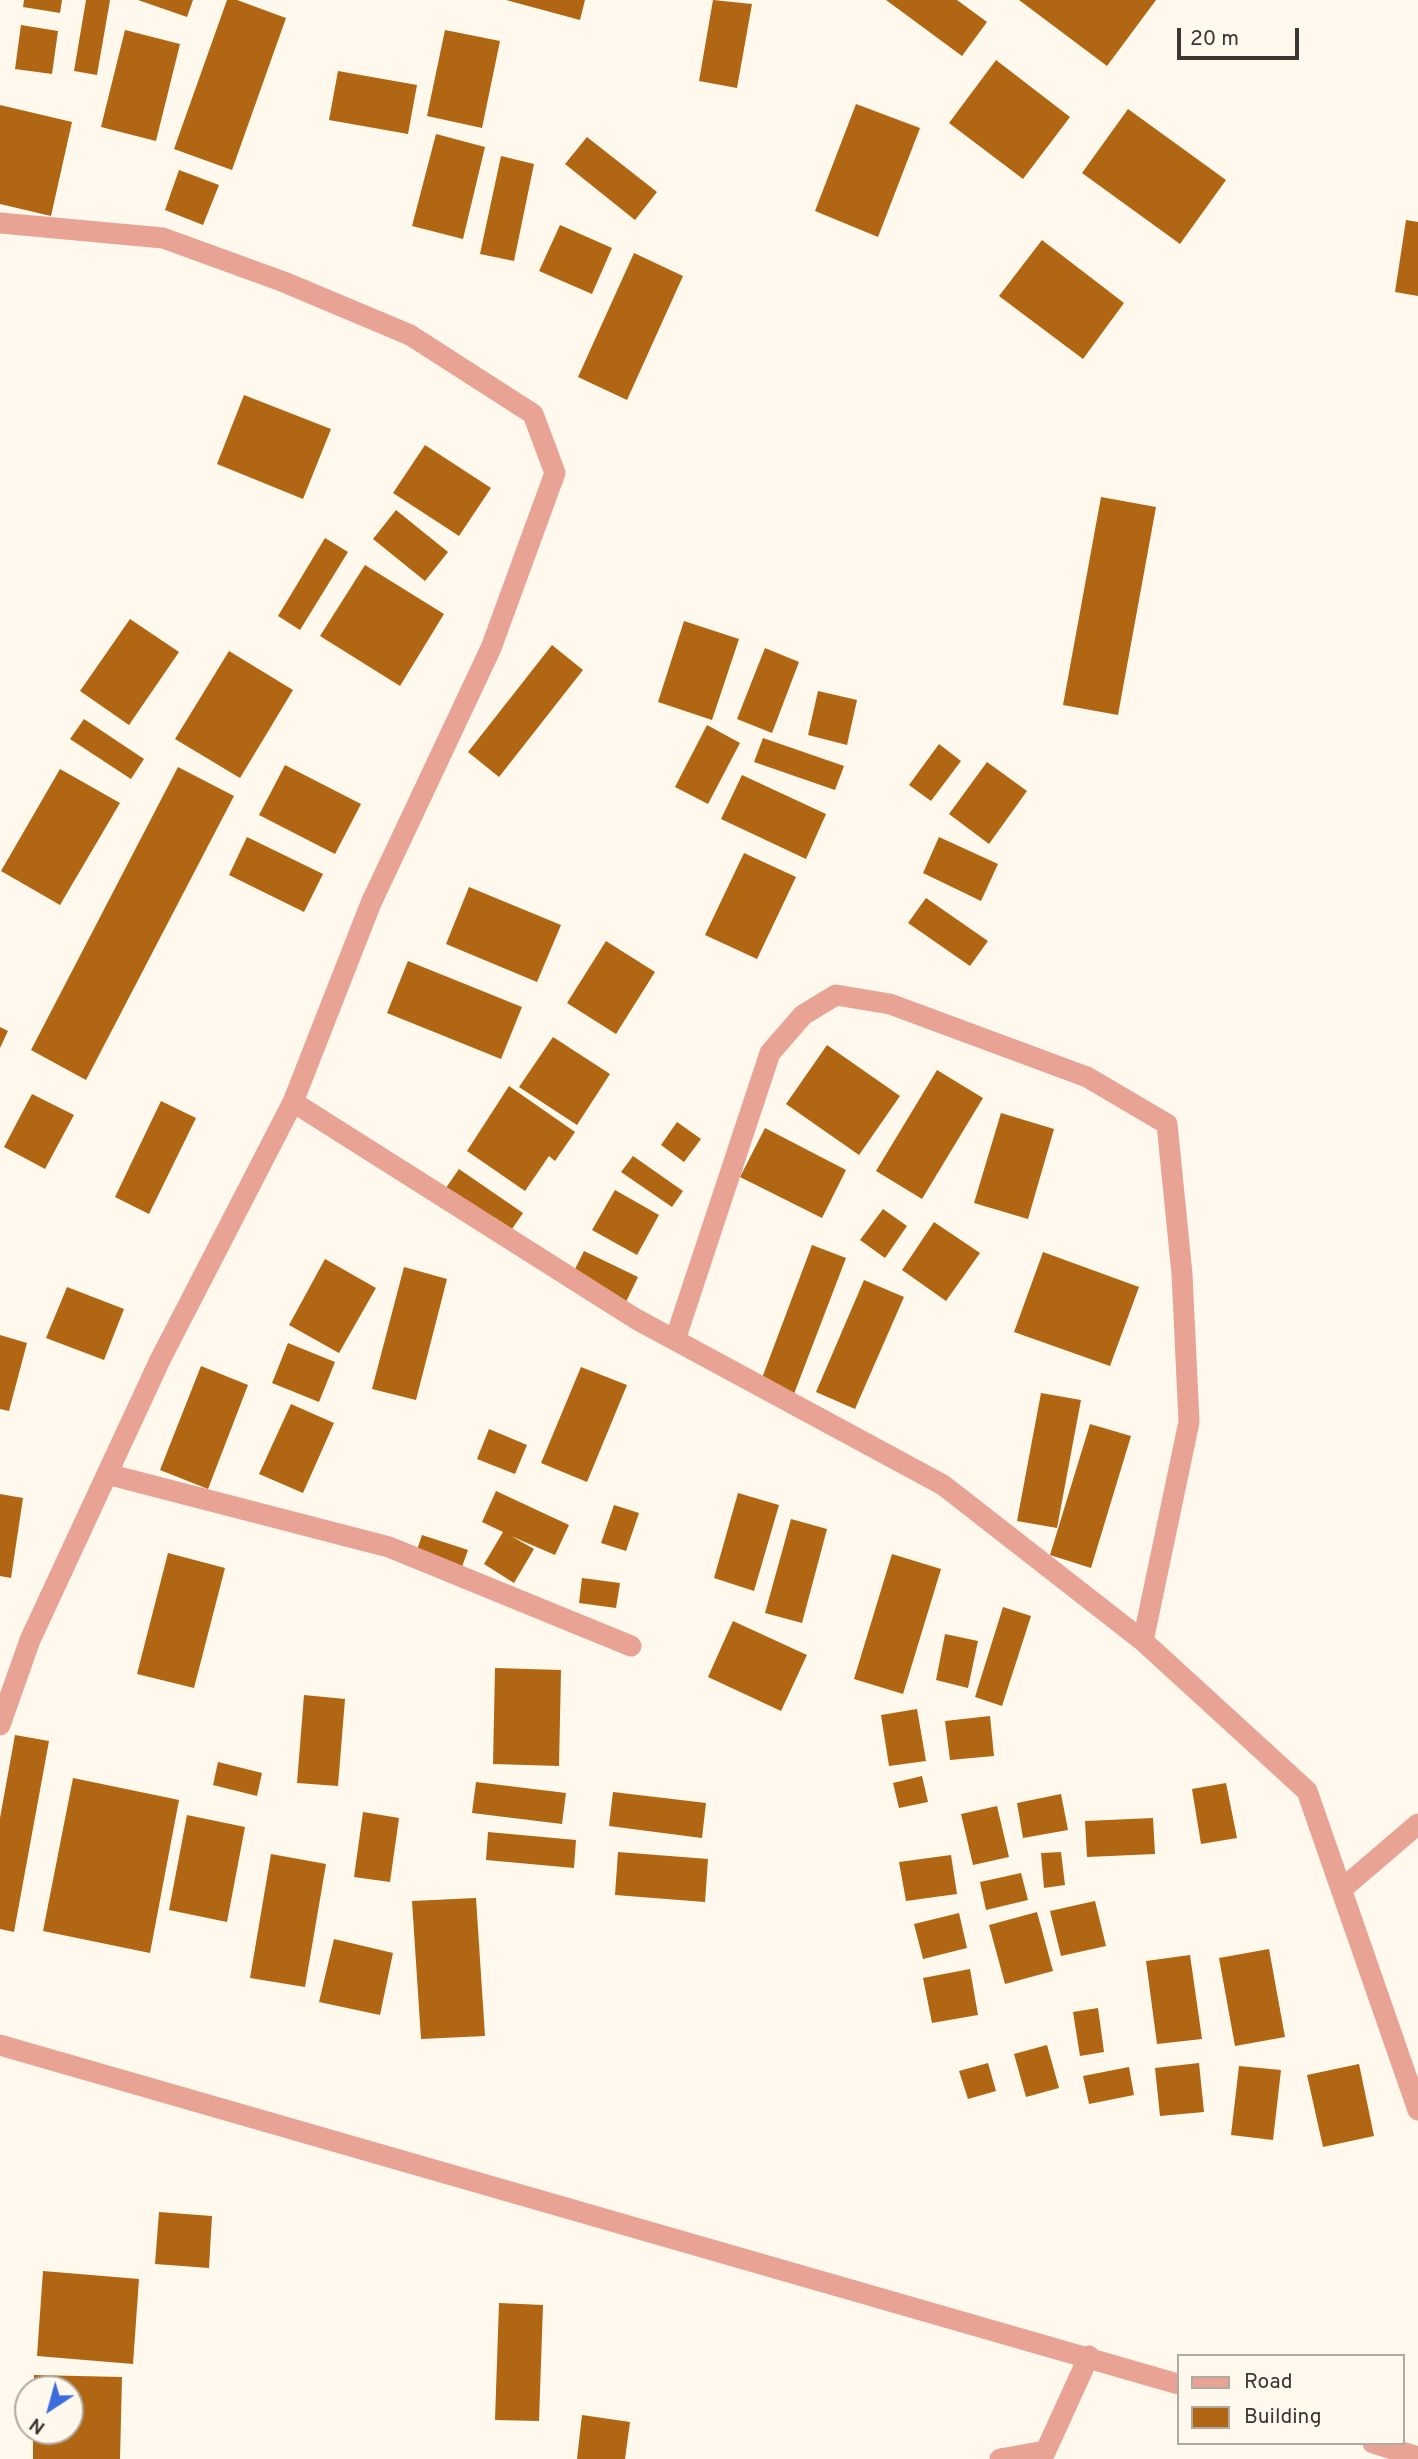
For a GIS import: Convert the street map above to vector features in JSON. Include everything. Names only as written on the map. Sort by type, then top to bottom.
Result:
[{"type":"street","points":[[0,223],[163,238],[284,282],[410,335],[533,414],[555,474],[491,648],[371,904],[293,1102],[160,1360],[30,1640],[0,1725]]},
{"type":"street","points":[[675,1340],[770,1053],[803,1015],[836,995],[890,1004],[1087,1077],[1167,1124],[1182,1274],[1189,1422],[1143,1641]]},
{"type":"street","points":[[293,1102],[636,1320],[943,1485],[1143,1641],[1307,1791],[1418,2110]]},
{"type":"street","points":[[107,1474],[389,1547],[631,1646]]},
{"type":"street","points":[[1342,1889],[1418,1824]]},
{"type":"street","points":[[0,2045],[1089,2356],[1176,2383]]},
{"type":"street","points":[[1000,2459],[1044,2455],[1089,2356]]},
{"type":"street","points":[[1379,2445],[1418,2457]]},
{"type":"building","points":[[24,0],[62,0],[60,13],[23,7]]},
{"type":"building","points":[[86,0],[110,0],[97,75],[74,71]]},
{"type":"building","points":[[138,0],[193,0],[187,17]]},
{"type":"building","points":[[227,0],[237,0],[286,18],[232,170],[174,149]]},
{"type":"building","points":[[506,0],[585,0],[580,20]]},
{"type":"building","points":[[713,0],[752,4],[737,88],[699,81]]},
{"type":"building","points":[[886,0],[957,0],[987,22],[962,56]]},
{"type":"building","points":[[1019,0],[1156,0],[1107,66]]},
{"type":"building","points":[[21,25],[58,31],[52,74],[15,69]]},
{"type":"building","points":[[125,30],[180,44],[156,141],[101,127]]},
{"type":"building","points":[[445,30],[500,41],[482,128],[427,116]]},
{"type":"building","points":[[996,60],[1070,117],[1023,179],[949,123]]},
{"type":"building","points":[[338,71],[417,85],[408,134],[329,120]]},
{"type":"building","points":[[856,104],[920,128],[878,237],[815,211]]},
{"type":"building","points":[[0,105],[72,122],[51,216],[0,204]]},
{"type":"building","points":[[1128,109],[1226,180],[1180,244],[1082,173]]},
{"type":"building","points":[[436,134],[485,147],[463,239],[412,226]]},
{"type":"building","points":[[587,137],[657,192],[635,220],[565,164]]},
{"type":"building","points":[[501,156],[534,164],[514,261],[480,254]]},
{"type":"building","points":[[179,170],[219,185],[203,225],[165,210]]},
{"type":"building","points":[[1406,220],[1418,222],[1418,296],[1395,292]]},
{"type":"building","points":[[560,225],[612,248],[592,294],[539,271]]},
{"type":"building","points":[[1042,240],[1124,303],[1083,359],[999,296]]},
{"type":"building","points":[[634,253],[683,276],[627,400],[578,377]]},
{"type":"building","points":[[244,395],[331,429],[303,499],[217,464]]},
{"type":"building","points":[[425,445],[491,488],[459,536],[393,493]]},
{"type":"building","points":[[1101,497],[1156,507],[1118,715],[1063,705]]},
{"type":"building","points":[[396,510],[448,552],[425,581],[373,539]]},
{"type":"building","points":[[325,538],[348,552],[300,630],[278,616]]},
{"type":"building","points":[[365,565],[444,614],[400,686],[320,636]]},
{"type":"building","points":[[130,619],[179,652],[129,725],[80,691]]},
{"type":"building","points":[[684,621],[739,639],[712,720],[658,702]]},
{"type":"building","points":[[552,645],[583,670],[499,777],[468,752]]},
{"type":"building","points":[[765,648],[799,662],[772,733],[737,719]]},
{"type":"building","points":[[229,651],[293,690],[240,778],[175,739]]},
{"type":"building","points":[[818,691],[857,700],[847,745],[808,735]]},
{"type":"building","points":[[84,719],[144,759],[131,779],[70,739]]},
{"type":"building","points":[[707,725],[740,743],[708,804],[675,787]]},
{"type":"building","points":[[763,738],[844,766],[835,790],[754,762]]},
{"type":"building","points":[[939,744],[961,761],[931,801],[909,785]]},
{"type":"building","points":[[987,762],[1027,791],[989,844],[949,814]]},
{"type":"building","points":[[285,765],[361,804],[335,854],[259,815]]},
{"type":"building","points":[[178,767],[234,796],[86,1080],[31,1050]]},
{"type":"building","points":[[60,769],[120,803],[60,905],[1,871]]},
{"type":"building","points":[[742,775],[826,814],[806,859],[721,819]]},
{"type":"building","points":[[247,837],[323,874],[304,912],[229,875]]},
{"type":"building","points":[[939,837],[998,864],[981,901],[923,873]]},
{"type":"building","points":[[744,853],[796,877],[757,959],[705,935]]},
{"type":"building","points":[[469,887],[561,925],[537,982],[446,944]]},
{"type":"building","points":[[926,898],[988,941],[970,966],[908,923]]},
{"type":"building","points":[[606,941],[655,972],[616,1034],[567,1003]]},
{"type":"building","points":[[408,961],[522,1007],[501,1059],[387,1013]]},
{"type":"building","points":[[0,1027],[8,1031],[0,1048]]},
{"type":"building","points":[[553,1037],[610,1074],[577,1125],[519,1087]]},
{"type":"building","points":[[827,1045],[900,1096],[859,1155],[786,1104]]},
{"type":"building","points":[[937,1070],[983,1098],[922,1199],[876,1171]]},
{"type":"building","points":[[509,1086],[575,1132],[555,1161],[549,1156],[525,1191],[467,1151]]},
{"type":"building","points":[[32,1094],[74,1115],[45,1169],[4,1147]]},
{"type":"building","points":[[161,1101],[196,1118],[149,1214],[115,1197]]},
{"type":"building","points":[[1001,1113],[1054,1129],[1028,1219],[974,1203]]},
{"type":"building","points":[[677,1122],[701,1139],[684,1162],[661,1145]]},
{"type":"building","points":[[765,1128],[846,1170],[822,1218],[740,1177]]},
{"type":"building","points":[[633,1156],[683,1191],[672,1207],[621,1172]]},
{"type":"building","points":[[459,1169],[523,1213],[505,1239],[441,1195]]},
{"type":"building","points":[[615,1190],[659,1215],[637,1255],[592,1230]]},
{"type":"building","points":[[883,1209],[907,1226],[885,1258],[860,1240]]},
{"type":"building","points":[[934,1222],[980,1253],[946,1301],[902,1270]]},
{"type":"building","points":[[812,1245],[846,1258],[789,1407],[756,1394]]},
{"type":"building","points":[[584,1251],[638,1277],[625,1304],[571,1277]]},
{"type":"building","points":[[1043,1252],[1139,1287],[1110,1366],[1014,1332]]},
{"type":"building","points":[[325,1259],[376,1288],[339,1353],[289,1325]]},
{"type":"building","points":[[404,1267],[447,1279],[416,1400],[372,1389]]},
{"type":"building","points":[[864,1280],[904,1297],[855,1409],[816,1392]]},
{"type":"building","points":[[67,1287],[124,1309],[104,1360],[46,1338]]},
{"type":"building","points":[[0,1335],[27,1343],[9,1411],[0,1409]]},
{"type":"building","points":[[288,1343],[335,1362],[319,1402],[272,1383]]},
{"type":"building","points":[[201,1366],[248,1385],[208,1489],[160,1470]]},
{"type":"building","points":[[581,1367],[627,1385],[587,1482],[541,1463]]},
{"type":"building","points":[[1041,1393],[1081,1400],[1057,1528],[1017,1521]]},
{"type":"building","points":[[291,1404],[334,1423],[303,1493],[259,1474]]},
{"type":"building","points":[[1090,1424],[1131,1436],[1091,1568],[1050,1555]]},
{"type":"building","points":[[489,1429],[527,1445],[515,1474],[477,1459]]},
{"type":"building","points":[[496,1491],[569,1525],[555,1555],[511,1536],[534,1549],[514,1583],[484,1564],[503,1532],[482,1522]]},
{"type":"building","points":[[738,1493],[779,1505],[754,1591],[714,1578]]},
{"type":"building","points":[[0,1494],[23,1498],[11,1578],[0,1576]]},
{"type":"building","points":[[614,1505],[639,1513],[626,1551],[601,1543]]},
{"type":"building","points":[[791,1519],[827,1529],[802,1623],[765,1613]]},
{"type":"building","points":[[422,1535],[468,1550],[458,1578],[413,1562]]},
{"type":"building","points":[[168,1553],[225,1568],[194,1688],[137,1674]]},
{"type":"building","points":[[892,1554],[941,1569],[903,1694],[854,1679]]},
{"type":"building","points":[[582,1578],[620,1583],[616,1608],[579,1603]]},
{"type":"building","points":[[1003,1607],[1031,1616],[1002,1706],[975,1697]]},
{"type":"building","points":[[733,1621],[807,1655],[781,1711],[708,1677]]},
{"type":"building","points":[[945,1634],[978,1641],[968,1688],[936,1680]]},
{"type":"building","points":[[495,1668],[561,1670],[559,1766],[493,1764]]},
{"type":"building","points":[[304,1695],[345,1699],[338,1786],[297,1783]]},
{"type":"building","points":[[917,1709],[926,1761],[889,1766],[881,1715]]},
{"type":"building","points":[[990,1716],[994,1756],[950,1760],[945,1721]]},
{"type":"building","points":[[15,1735],[49,1741],[14,1932],[0,1929],[0,1818]]},
{"type":"building","points":[[218,1762],[262,1773],[257,1796],[213,1785]]},
{"type":"building","points":[[922,1776],[928,1802],[899,1808],[893,1783]]},
{"type":"building","points":[[73,1778],[179,1800],[150,1953],[43,1931]]},
{"type":"building","points":[[476,1782],[566,1793],[562,1824],[472,1813]]},
{"type":"building","points":[[1226,1783],[1237,1838],[1201,1844],[1192,1789]]},
{"type":"building","points":[[613,1792],[706,1803],[702,1838],[609,1826]]},
{"type":"building","points":[[1061,1794],[1068,1830],[1023,1838],[1017,1803]]},
{"type":"building","points":[[997,1806],[1009,1857],[973,1865],[961,1814]]},
{"type":"building","points":[[363,1812],[399,1818],[390,1882],[354,1877]]},
{"type":"building","points":[[187,1815],[245,1827],[227,1922],[169,1910]]},
{"type":"building","points":[[1153,1818],[1155,1854],[1087,1857],[1085,1821]]},
{"type":"building","points":[[488,1832],[576,1840],[574,1868],[486,1860]]},
{"type":"building","points":[[618,1852],[708,1859],[705,1902],[615,1895]]},
{"type":"building","points":[[1061,1852],[1065,1885],[1044,1888],[1041,1853]]},
{"type":"building","points":[[271,1854],[326,1864],[305,1987],[250,1978]]},
{"type":"building","points":[[951,1855],[957,1894],[906,1901],[899,1862]]},
{"type":"building","points":[[1021,1873],[1028,1900],[986,1910],[980,1882]]},
{"type":"building","points":[[476,1898],[485,2036],[421,2039],[412,1901]]},
{"type":"building","points":[[1095,1901],[1106,1946],[1061,1956],[1050,1911]]},
{"type":"building","points":[[1037,1912],[1053,1971],[1005,1984],[989,1925]]},
{"type":"building","points":[[959,1913],[967,1948],[923,1959],[914,1924]]},
{"type":"building","points":[[334,1939],[393,1953],[380,2015],[319,2002]]},
{"type":"building","points":[[1269,1949],[1285,2037],[1235,2046],[1219,1958]]},
{"type":"building","points":[[1190,1955],[1202,2039],[1157,2044],[1146,1961]]},
{"type":"building","points":[[970,1969],[978,2015],[932,2023],[923,1978]]},
{"type":"building","points":[[1098,2008],[1104,2052],[1080,2056],[1073,2012]]},
{"type":"building","points":[[1047,2045],[1059,2088],[1026,2097],[1014,2054]]},
{"type":"building","points":[[988,2063],[996,2091],[968,2099],[959,2071]]},
{"type":"building","points":[[1199,2063],[1204,2112],[1160,2116],[1155,2068]]},
{"type":"building","points":[[1359,2064],[1374,2136],[1323,2147],[1307,2075]]},
{"type":"building","points":[[1239,2066],[1281,2070],[1273,2140],[1231,2135]]},
{"type":"building","points":[[1129,2067],[1134,2095],[1089,2104],[1083,2076]]},
{"type":"building","points":[[159,2212],[212,2216],[209,2268],[155,2264]]},
{"type":"building","points":[[43,2271],[139,2279],[133,2364],[37,2356]]},
{"type":"building","points":[[499,2303],[543,2305],[539,2421],[495,2420]]},
{"type":"building","points":[[84,2376],[122,2377],[120,2459],[33,2459],[33,2445],[84,2445]]},
{"type":"building","points":[[582,2415],[630,2422],[625,2459],[577,2459]]}]
